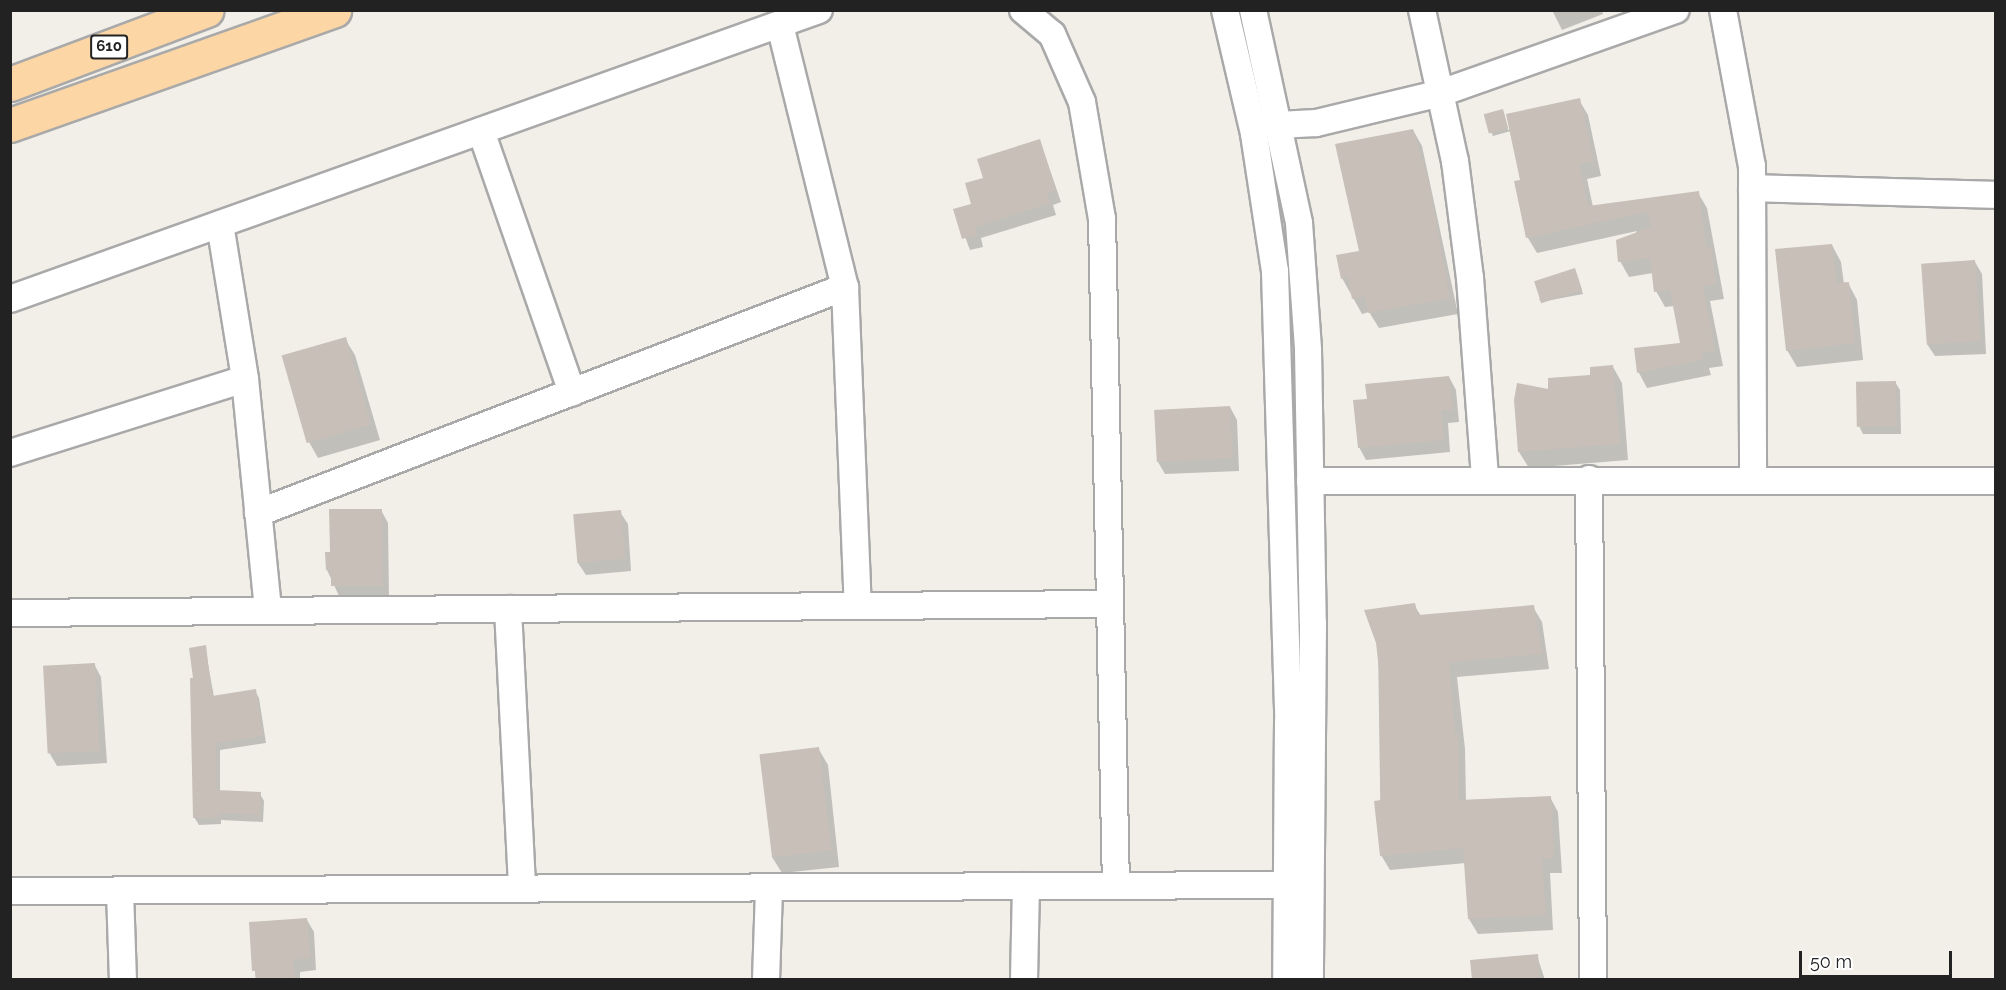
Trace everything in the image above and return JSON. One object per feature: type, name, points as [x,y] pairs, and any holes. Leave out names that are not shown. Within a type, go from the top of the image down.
[{"type":"main road","name":"610","points":[[10,84],[207,10]]},
{"type":"main road","points":[[10,125],[334,10]]},
{"type":"street","points":[[10,298],[819,10]]},
{"type":"street","points":[[1023,10],[1052,34],[1082,102],[1102,219],[1116,886]]},
{"type":"street","points":[[1225,10],[1254,134],[1275,271],[1288,722],[1286,980]]},
{"type":"street","points":[[1253,10],[1299,223],[1308,350],[1310,980]]},
{"type":"street","points":[[1422,10],[1455,161],[1470,278],[1485,479]]},
{"type":"street","points":[[1278,126],[1316,123],[1441,93],[1676,10]]},
{"type":"street","points":[[1723,10],[1752,166],[1753,480]]},
{"type":"street","points":[[780,25],[845,287],[858,606]]},
{"type":"street","points":[[482,131],[572,393]]},
{"type":"street","points":[[1752,188],[1995,195]]},
{"type":"street","points":[[220,224],[245,379],[268,611]]},
{"type":"street","points":[[258,513],[845,287]]},
{"type":"street","points":[[10,453],[245,379]]},
{"type":"street","points":[[1310,481],[1485,479],[1995,481]]},
{"type":"street","points":[[1589,479],[1593,980]]},
{"type":"street","points":[[10,613],[1110,604]]},
{"type":"street","points":[[508,609],[522,889]]},
{"type":"street","points":[[10,891],[1288,885]]},
{"type":"street","points":[[1024,980],[1026,886]]},
{"type":"street","points":[[766,980],[769,888]]},
{"type":"street","points":[[120,891],[123,980]]},
{"type":"building","points":[[1580,98],[1594,161],[1579,164],[1588,206],[1699,191],[1706,247],[1711,247],[1716,284],[1703,286],[1715,350],[1702,353],[1703,360],[1637,373],[1634,348],[1680,343],[1670,290],[1654,292],[1650,258],[1618,262],[1616,240],[1651,227],[1647,212],[1526,238],[1514,181],[1520,180],[1506,114]]},
{"type":"building","points":[[1503,109],[1508,128],[1489,133],[1484,114]]},
{"type":"building","points":[[1413,129],[1429,182],[1450,298],[1368,313],[1365,296],[1352,299],[1348,277],[1341,279],[1336,255],[1359,251],[1335,144]]},
{"type":"building","points":[[1040,139],[1056,190],[1047,193],[1051,203],[975,227],[977,235],[962,239],[953,209],[971,204],[965,183],[983,178],[977,159]]},
{"type":"building","points":[[1832,244],[1837,283],[1849,282],[1855,343],[1786,351],[1775,249]]},
{"type":"building","points":[[1975,260],[1981,341],[1927,345],[1921,264]]},
{"type":"building","points":[[1575,268],[1582,290],[1541,303],[1534,281]]},
{"type":"building","points":[[346,337],[371,424],[307,443],[282,355]]},
{"type":"building","points":[[1613,365],[1620,444],[1518,452],[1514,400],[1517,383],[1548,389],[1548,378],[1590,375],[1590,367]]},
{"type":"building","points":[[1449,376],[1453,410],[1441,410],[1444,440],[1358,448],[1353,400],[1367,399],[1365,384]]},
{"type":"building","points":[[1896,381],[1897,426],[1857,427],[1856,382]]},
{"type":"building","points":[[1230,406],[1233,458],[1157,462],[1154,410]]},
{"type":"building","points":[[329,509],[382,509],[383,586],[331,586],[331,570],[326,570],[325,552],[330,552]]},
{"type":"building","points":[[621,510],[625,559],[577,563],[573,514]]},
{"type":"building","points":[[1415,603],[1418,615],[1534,605],[1542,654],[1449,662],[1455,733],[1458,733],[1459,800],[1551,796],[1554,858],[1542,859],[1546,915],[1468,919],[1463,848],[1380,856],[1374,801],[1381,800],[1379,669],[1376,643],[1364,610]]},
{"type":"building","points":[[206,645],[212,696],[256,689],[263,736],[216,743],[217,790],[261,792],[260,815],[218,813],[218,817],[193,818],[190,678],[193,678],[189,648]]},
{"type":"building","points":[[95,663],[100,751],[48,754],[43,666]]},
{"type":"building","points":[[819,747],[832,850],[772,858],[759,754]]},
{"type":"building","points":[[307,918],[310,958],[293,960],[295,980],[256,980],[255,971],[252,971],[249,922]]},
{"type":"building","points":[[1538,954],[1540,980],[1472,980],[1470,960]]}]
